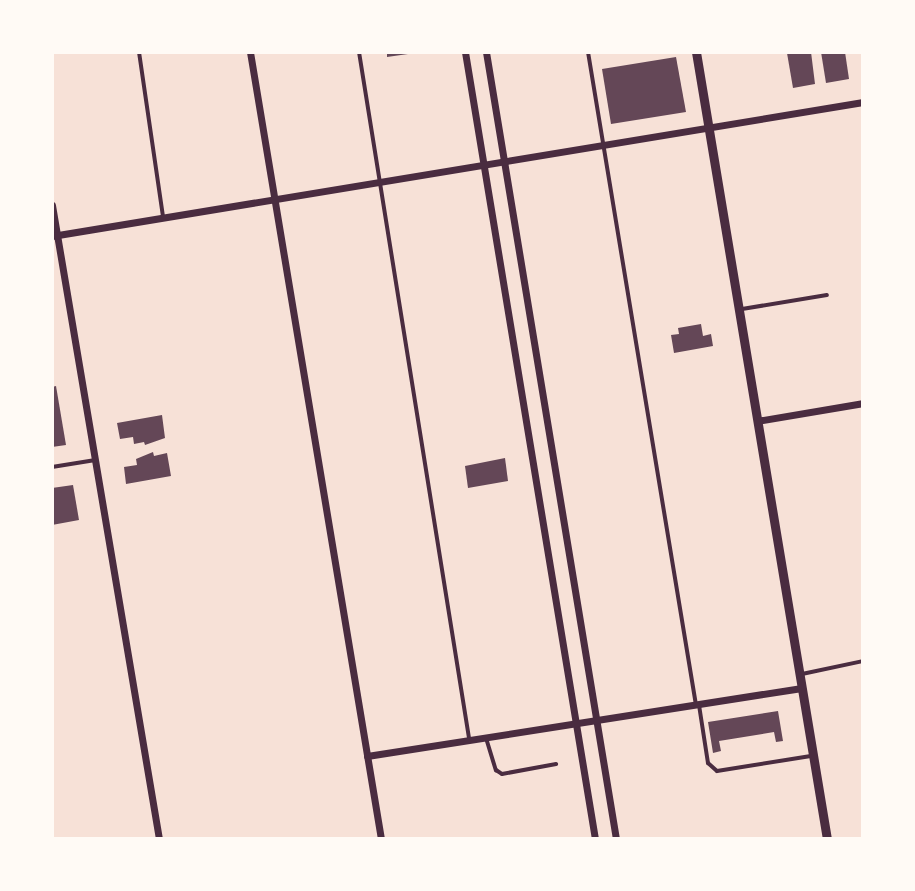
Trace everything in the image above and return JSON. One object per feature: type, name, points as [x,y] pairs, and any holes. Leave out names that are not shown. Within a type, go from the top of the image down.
[{"type":"street","points":[[250,52],[381,839]]},
{"type":"street","points":[[465,52],[595,839]]},
{"type":"street","points":[[486,52],[616,839]]},
{"type":"street","points":[[696,52],[827,839]]},
{"type":"street","points":[[54,235],[863,102]]},
{"type":"street","points":[[52,205],[54,235],[159,839]]},
{"type":"street","points":[[757,421],[863,403]]},
{"type":"street","points":[[367,756],[802,688]]},
{"type":"lane","points":[[139,52],[163,217]]},
{"type":"lane","points":[[359,52],[470,741]]},
{"type":"lane","points":[[588,52],[708,763],[717,771],[813,756]]},
{"type":"lane","points":[[739,310],[827,295]]},
{"type":"lane","points":[[52,467],[95,460]]},
{"type":"lane","points":[[800,674],[863,661]]},
{"type":"lane","points":[[486,738],[496,770],[502,774],[556,764]]},
{"type":"building","points":[[387,52],[407,52],[408,54],[387,57]]},
{"type":"building","points":[[811,52],[815,84],[793,88],[787,53]]},
{"type":"building","points":[[821,52],[845,52],[849,79],[826,83]]},
{"type":"building","points":[[676,57],[686,112],[611,124],[602,69]]},
{"type":"building","points":[[701,324],[703,336],[711,334],[713,346],[674,353],[671,335],[679,334],[678,328]]},
{"type":"building","points":[[56,386],[66,445],[52,447],[52,387]]},
{"type":"building","points":[[162,415],[165,438],[145,445],[144,442],[134,444],[133,437],[120,439],[117,423]]},
{"type":"building","points":[[153,452],[154,456],[167,453],[171,476],[126,484],[124,467],[137,465],[136,459]]},
{"type":"building","points":[[505,458],[508,481],[468,488],[465,466]]},
{"type":"building","points":[[73,485],[79,520],[52,525],[52,488]]},
{"type":"building","points":[[778,711],[783,741],[776,742],[774,732],[719,741],[721,751],[713,753],[708,722]]}]
